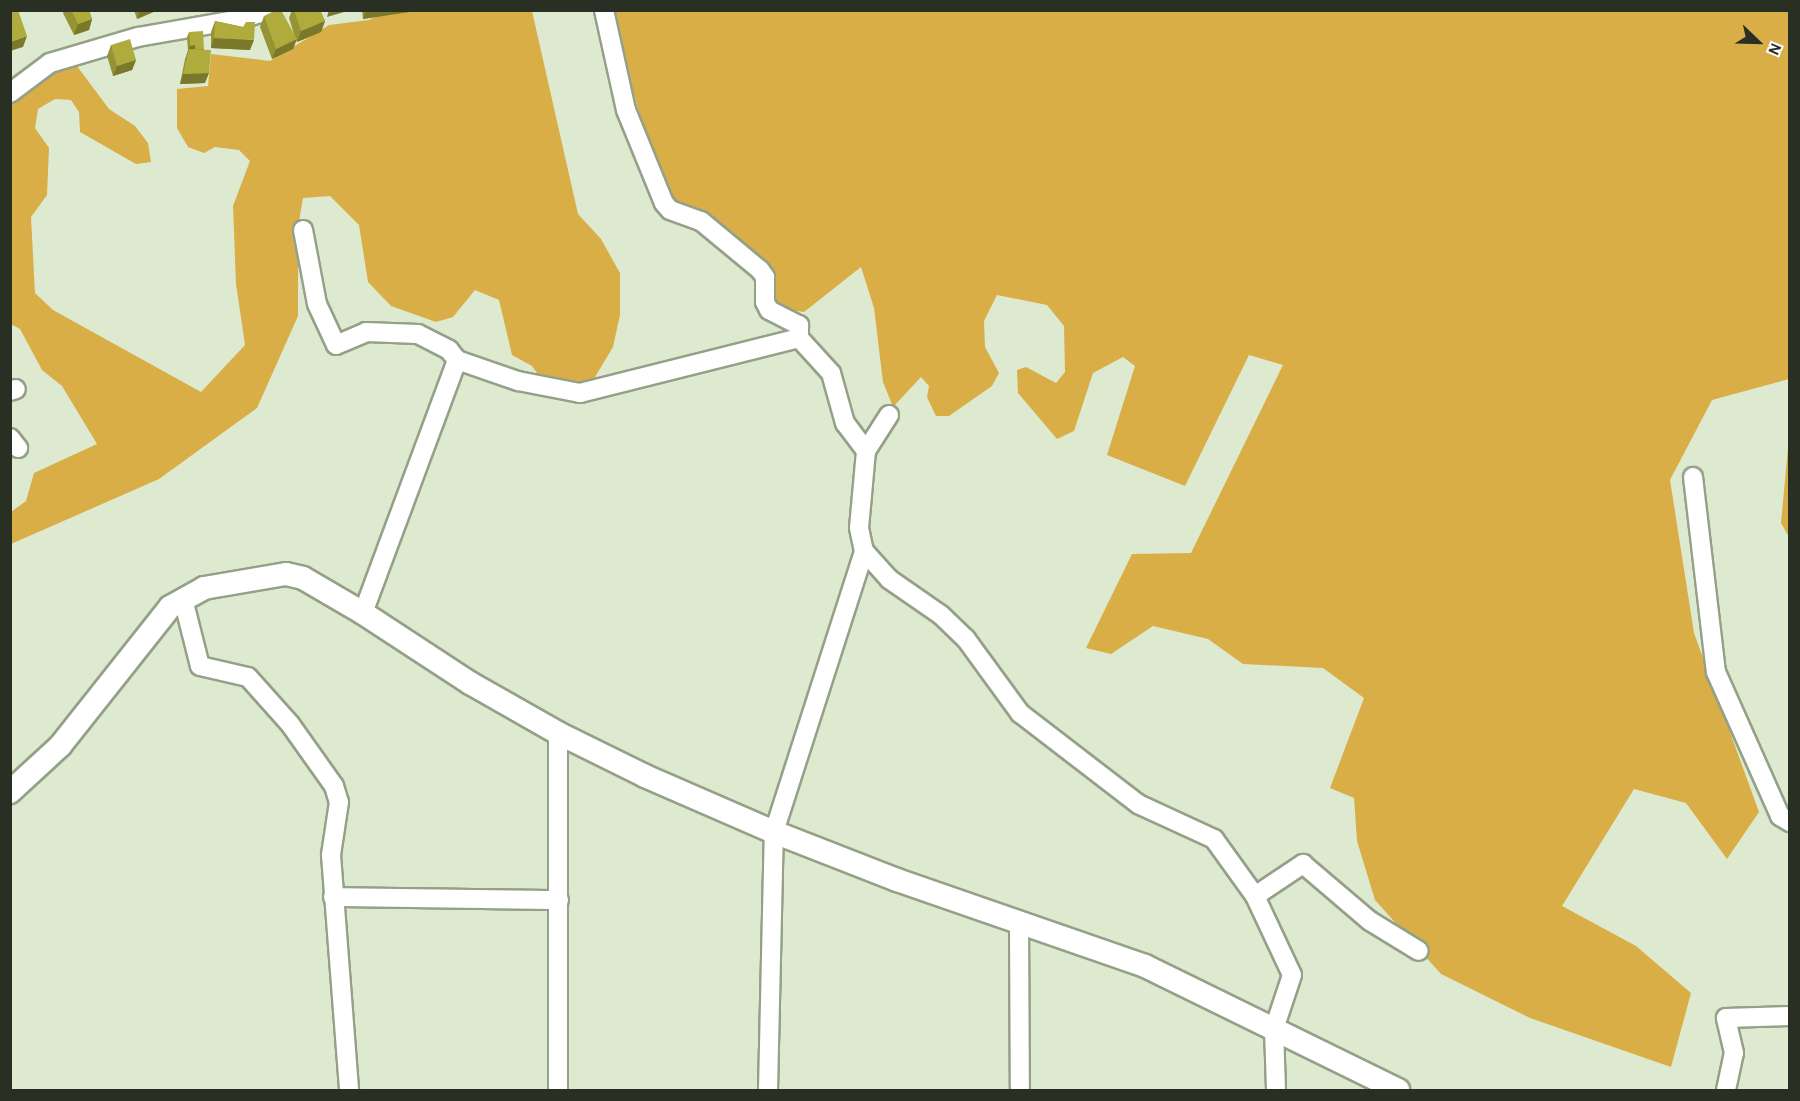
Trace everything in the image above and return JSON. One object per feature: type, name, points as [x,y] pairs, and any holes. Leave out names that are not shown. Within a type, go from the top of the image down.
[{"type":"street","points":[[10,93],[50,63],[138,38],[241,20],[270,10]]},
{"type":"street","points":[[604,10],[626,110],[664,203],[670,210],[701,221],[760,270],[765,277],[765,302],[769,310],[799,324],[799,338],[831,373],[845,423],[866,451]]},
{"type":"street","points":[[303,230],[317,304],[336,345],[366,332],[418,334],[449,350],[457,360],[518,381],[580,393],[799,338]]},
{"type":"street","points":[[363,613],[457,360]]},
{"type":"street","points":[[889,415],[866,451],[859,528],[864,551],[889,579],[941,615],[966,639],[1020,713],[1109,785],[1138,804],[1214,839],[1255,896],[1292,975],[1274,1029],[1276,1090]]},
{"type":"street","points":[[1693,477],[1716,672],[1780,816],[1790,822]]},
{"type":"street","points":[[768,1090],[774,832],[864,551]]},
{"type":"street","points":[[10,792],[60,746],[159,619],[183,599],[204,588],[286,574],[303,578],[363,613],[470,682],[558,733],[774,832],[1145,966],[1398,1090]]},
{"type":"street","points":[[183,599],[200,666],[249,677],[290,724],[334,786],[339,802],[331,855],[333,897],[349,1090]]},
{"type":"street","points":[[558,733],[560,900],[558,1090]]},
{"type":"street","points":[[1255,896],[1303,864],[1370,921],[1419,951]]},
{"type":"street","points":[[333,897],[560,900]]},
{"type":"street","points":[[1019,921],[1020,1090]]},
{"type":"street","points":[[1726,1090],[1734,1053],[1726,1018],[1790,1016]]},
{"type":"shaded area","points":[[387,11],[532,11],[578,214],[601,239],[620,273],[620,315],[613,347],[592,382],[580,391],[542,380],[532,366],[512,355],[499,300],[475,290],[453,317],[436,322],[391,306],[368,282],[359,225],[330,196],[303,198],[298,227],[298,316],[257,408],[159,479],[11,544],[11,512],[26,501],[34,473],[97,444],[62,386],[42,370],[20,329],[11,324],[11,100],[44,72],[74,62],[109,109],[135,126],[148,143],[151,162],[136,164],[80,132],[79,112],[71,100],[55,99],[38,109],[35,128],[49,148],[47,195],[31,217],[35,293],[53,310],[201,392],[245,345],[236,284],[233,206],[250,161],[239,150],[215,147],[204,153],[188,147],[177,128],[177,89],[208,86],[211,54],[270,61],[329,25],[369,20]]},
{"type":"shaded area","points":[[610,11],[1789,11],[1789,379],[1712,400],[1670,480],[1694,633],[1759,812],[1727,859],[1686,803],[1634,789],[1562,906],[1636,946],[1691,993],[1671,1067],[1530,1018],[1441,974],[1375,900],[1357,841],[1354,798],[1330,788],[1364,698],[1323,668],[1243,664],[1208,639],[1153,626],[1111,654],[1086,648],[1132,554],[1191,553],[1283,365],[1249,355],[1185,486],[1107,455],[1135,366],[1123,357],[1093,373],[1074,431],[1057,439],[1018,393],[1017,370],[1026,367],[1056,383],[1065,372],[1064,326],[1047,305],[997,295],[984,321],[985,347],[999,373],[992,386],[949,416],[936,416],[927,397],[929,386],[921,377],[893,407],[883,382],[874,308],[861,267],[804,312],[782,309],[772,302],[773,283],[677,207],[655,168]]},
{"type":"shaded area","points":[[1789,438],[1789,537],[1781,523]]},
{"type":"building","points":[[18,10],[27,36],[10,42],[10,13]]},
{"type":"building","points":[[71,10],[89,10],[92,19],[78,24]]},
{"type":"building","points":[[281,10],[297,39],[276,49],[264,16]]},
{"type":"building","points":[[294,10],[320,10],[325,21],[301,31]]},
{"type":"building","points":[[215,21],[243,27],[246,22],[255,22],[254,40],[214,38]]},
{"type":"building","points":[[203,31],[204,49],[196,49],[195,45],[190,46],[189,32]]},
{"type":"building","points":[[130,39],[136,60],[117,66],[111,45]]},
{"type":"building","points":[[189,49],[211,50],[209,73],[183,74]]}]
